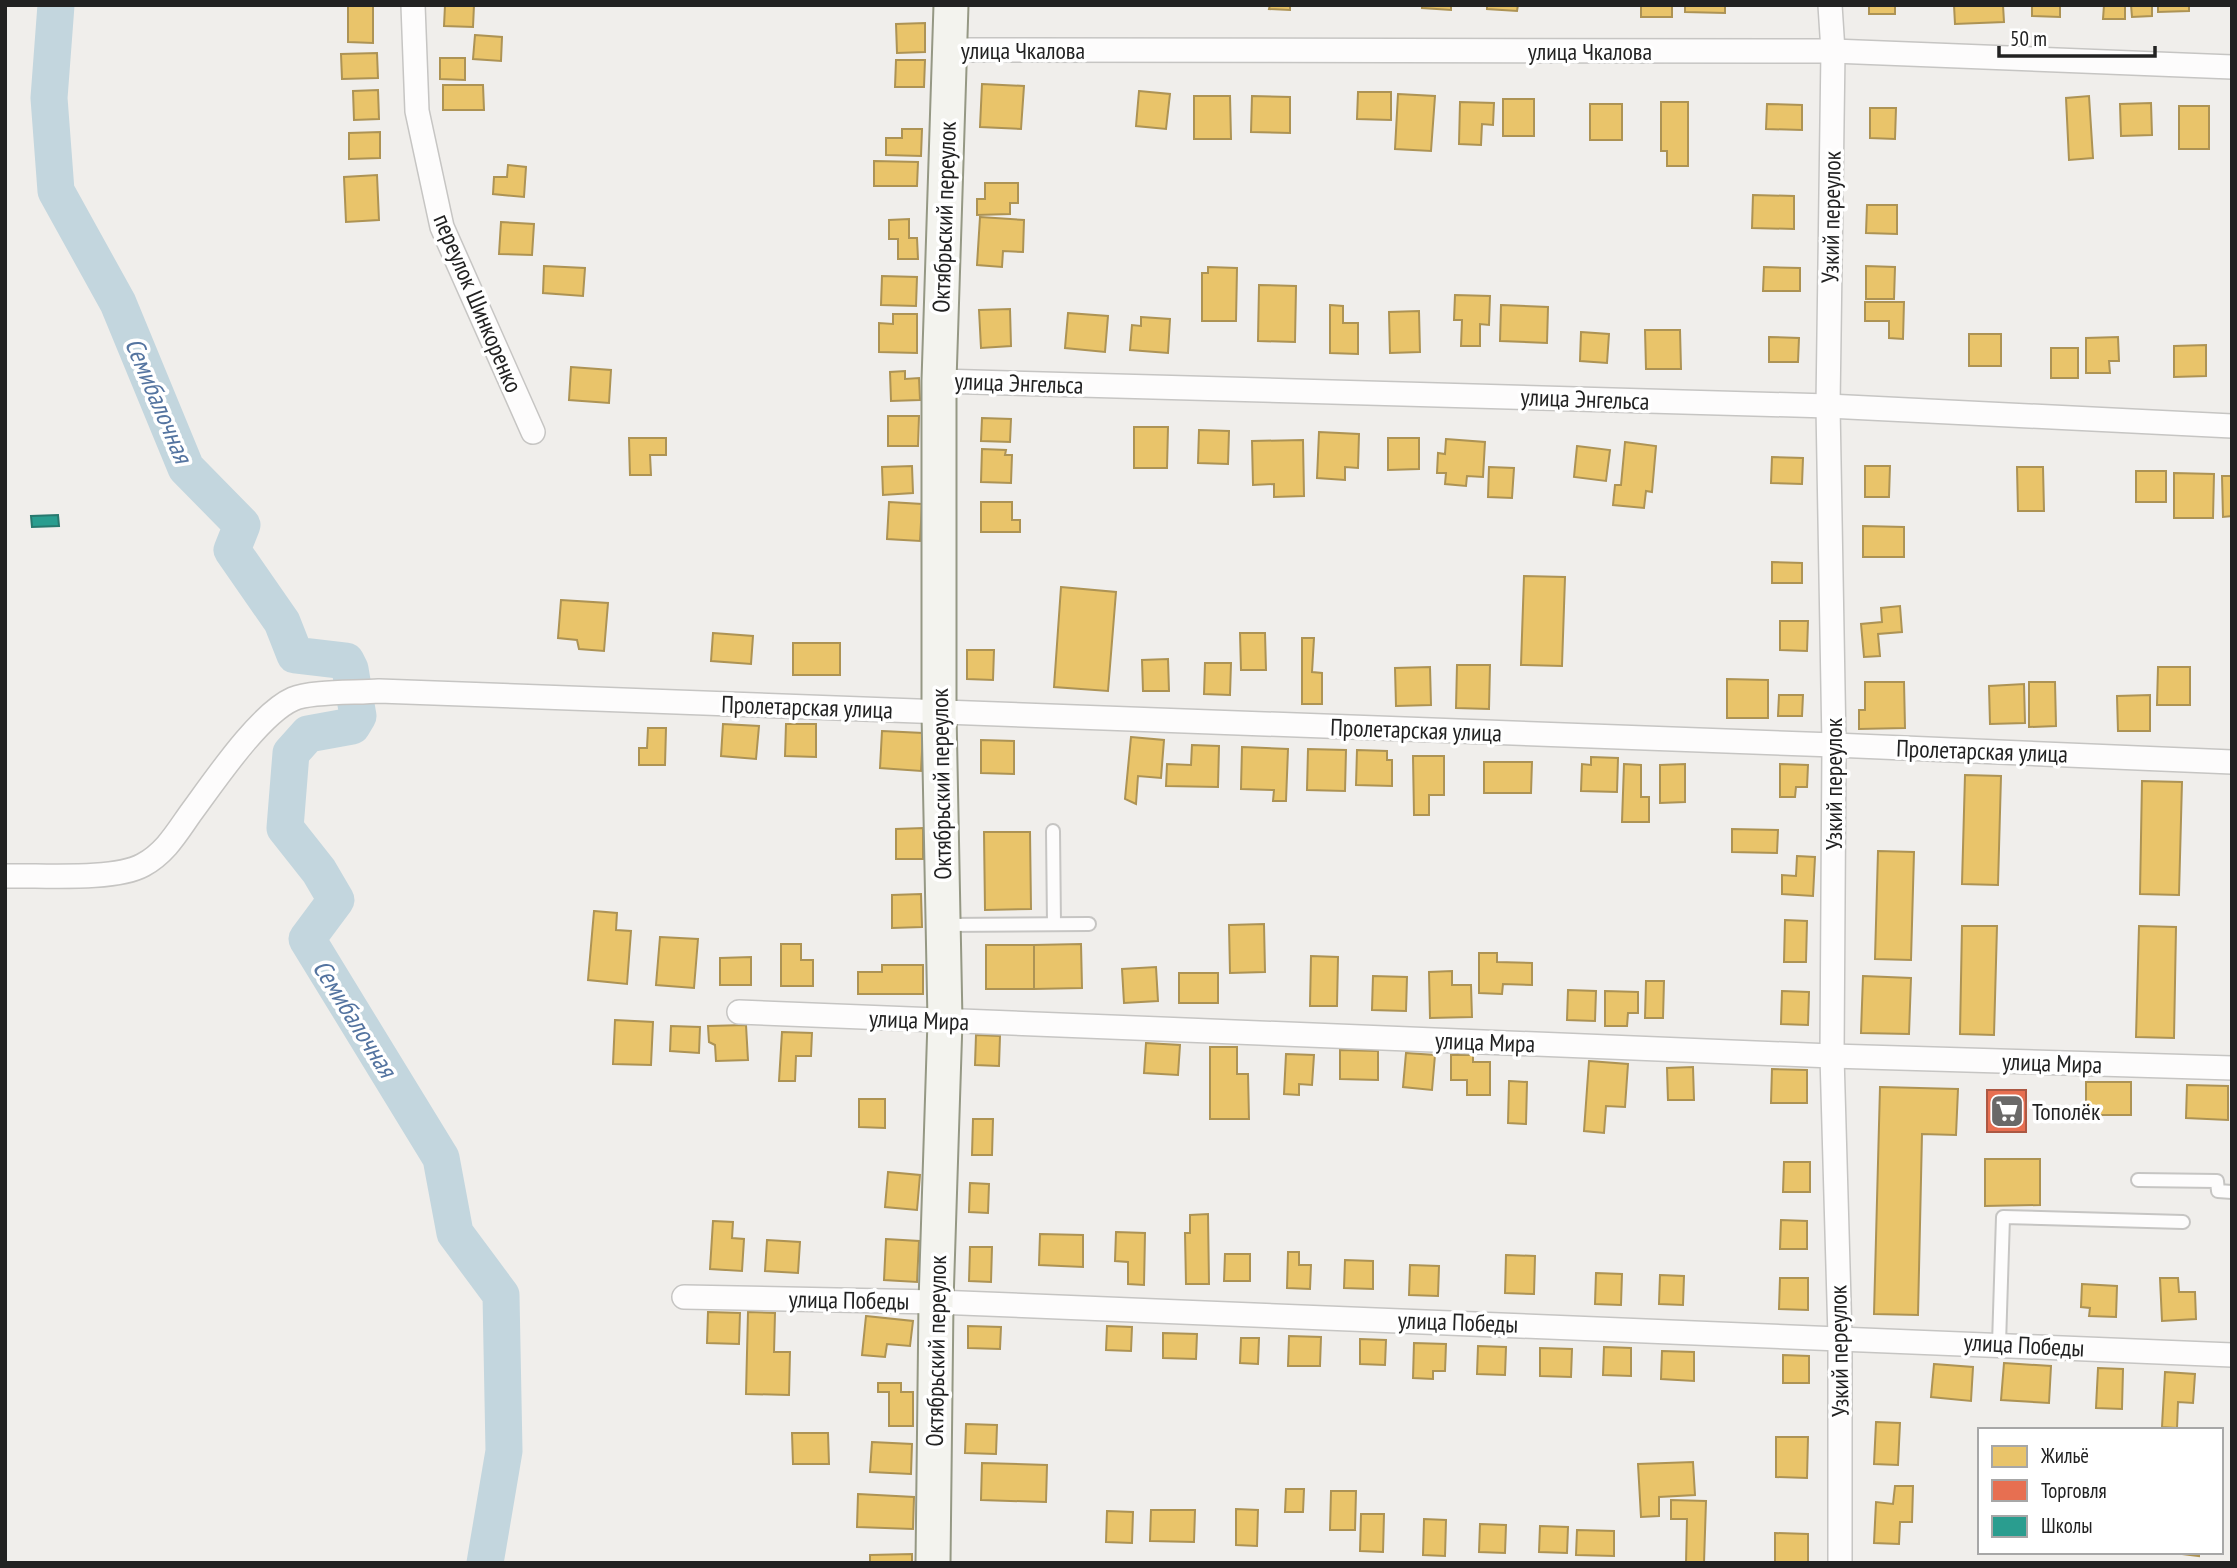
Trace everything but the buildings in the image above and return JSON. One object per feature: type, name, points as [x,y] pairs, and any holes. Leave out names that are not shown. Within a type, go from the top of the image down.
[{"type":"street","name":"переулок Шинкоренко","points":[[413,5],[417,111],[442,227],[533,432]]},
{"type":"street","name":"Октябрьский переулок","points":[[933,1563],[936,1302],[945,1021],[939,713],[939,381],[951,5]]},
{"type":"street","name":"Узкий переулок","points":[[1830,5],[1833,51],[1828,405],[1834,745],[1832,1056],[1840,1337],[1840,1563]]},
{"type":"street","name":"улица Чкалова","points":[[949,50],[1833,51],[2232,67]]},
{"type":"street","name":"улица Энгельса","points":[[939,381],[1828,405],[2232,426]]},
{"type":"street","name":"Пролетарская улица","points":[[5,876],[115,873],[141,866],[163,851],[210,787],[257,729],[278,709],[306,695],[379,691],[2232,762]]},
{"type":"street","name":"улица Мира","points":[[739,1013],[1832,1056],[2232,1068]]},
{"type":"street","name":"улица Победы","points":[[684,1297],[936,1302],[2232,1355]]},
{"type":"lane","points":[[1054,831],[1054,924]]},
{"type":"lane","points":[[943,925],[1089,924]]},
{"type":"lane","points":[[2137,1180],[2217,1181],[2218,1191],[2232,1192]]},
{"type":"lane","points":[[1999,1344],[2003,1217],[2183,1222]]},
{"type":"waterway","name":"Семибалочная","points":[[56,5],[49,98],[56,191],[118,303],[186,468],[242,525],[232,550],[282,622],[295,655],[346,661],[350,669],[358,716],[352,726],[308,734],[291,753],[285,828],[319,871],[336,900],[307,939],[441,1158],[455,1233],[501,1295],[504,1451],[485,1563]]},
{"type":"place","name":"Тополёк","points":[[2007,1111]]}]
